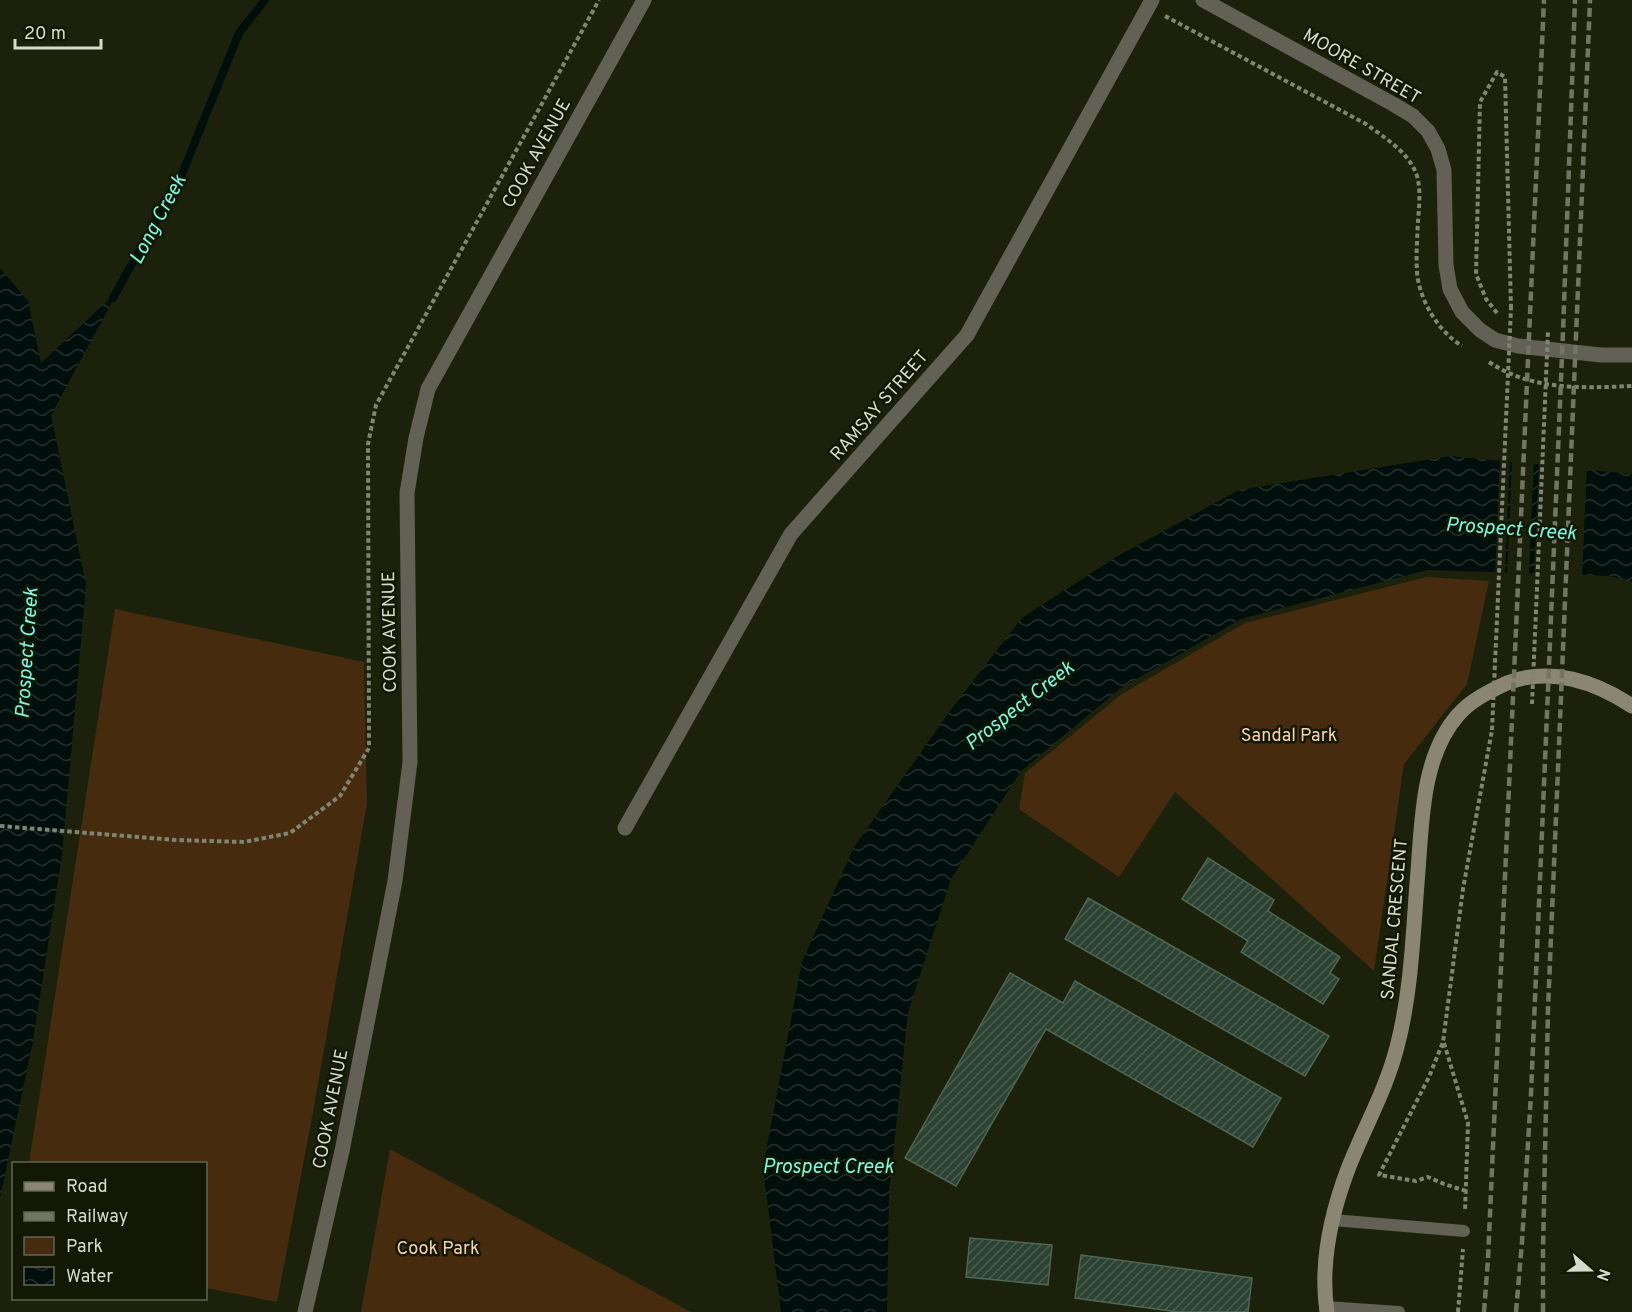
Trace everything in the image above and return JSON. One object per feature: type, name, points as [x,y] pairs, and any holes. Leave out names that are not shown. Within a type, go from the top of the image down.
[{"type":"street","name":"COOK AVENUE","points":[[305,1312],[342,1151],[395,880],[410,762],[407,493],[416,438],[428,388],[644,0]]},
{"type":"street","name":"MOORE STREET","points":[[1212,2],[1393,104],[1413,116],[1428,131],[1438,149],[1444,170],[1446,265],[1450,289],[1462,312],[1480,330],[1495,340],[1518,346],[1601,355],[1632,355]]},
{"type":"street","name":"RAMSAY STREET","points":[[625,828],[791,534],[967,335],[1150,4]]},
{"type":"street","name":"SANDAL CRESCENT","points":[[1327,1309],[1326,1260],[1333,1220],[1348,1169],[1387,1080],[1405,1013],[1424,805],[1433,762],[1444,736],[1458,715],[1476,700],[1497,688],[1517,680],[1533,677],[1556,677],[1587,683],[1616,695],[1632,706]]},
{"type":"lane","points":[[1333,1220],[1464,1231]]},
{"type":"lane","points":[[1327,1309],[1399,1312]]},
{"type":"path","points":[[1150,4],[1366,124],[1393,144],[1408,159],[1417,176],[1419,195],[1417,275],[1426,304],[1439,325],[1456,342],[1466,348]]},
{"type":"path","points":[[1466,1191],[1428,1177],[1416,1180],[1379,1175],[1429,1077],[1443,1042],[1463,889],[1492,730],[1511,308],[1504,77],[1497,72],[1479,102],[1476,274],[1486,299],[1499,316],[1495,340]]},
{"type":"path","points":[[1532,704],[1548,331]]},
{"type":"path","points":[[1484,360],[1502,371],[1537,383],[1569,388],[1632,387]]},
{"type":"path","points":[[0,826],[130,837]]},
{"type":"path","points":[[1443,1042],[1468,1123],[1458,1312]]},
{"type":"green space","name":"Sandal Park","points":[[1426,577],[1489,581],[1467,684],[1404,764],[1374,971],[1175,792],[1119,877],[1019,809],[1025,773],[1122,694],[1245,623]]},
{"type":"green space","points":[[115,609],[364,662],[367,803],[314,1107],[277,1302],[207,1288],[207,1162],[29,1162]]},
{"type":"green space","name":"Cook Park","points":[[390,1149],[691,1312],[361,1312]]},
{"type":"water","name":"Prospect Creek","points":[[0,268],[28,301],[41,363],[118,291],[51,415],[86,585],[62,855],[33,1041],[0,1198]]},
{"type":"water","name":"Prospect Creek","points":[[1451,456],[1632,474],[1632,582],[1610,576],[1427,570],[1241,619],[1121,688],[1021,771],[951,879],[908,1012],[889,1193],[887,1312],[781,1312],[763,1167],[802,962],[854,847],[952,708],[1022,618],[1116,557],[1239,490]]},
{"type":"pier","points":[[1500,458],[1510,459],[1505,576],[1495,575]]},
{"type":"pier","points":[[1512,459],[1534,461],[1529,576],[1507,576]]},
{"type":"pier","points":[[1539,462],[1587,466],[1582,578],[1534,577]]},
{"type":"building","points":[[1208,858],[1274,900],[1268,911],[1340,957],[1330,973],[1339,979],[1323,1004],[1241,952],[1248,941],[1182,899]]},
{"type":"building","points":[[1088,898],[1329,1036],[1305,1076],[1065,939]]},
{"type":"building","points":[[1010,973],[1063,1003],[1075,981],[1281,1098],[1253,1147],[1046,1029],[956,1186],[905,1158]]},
{"type":"building","points":[[970,1238],[1052,1245],[1048,1285],[966,1277]]},
{"type":"building","points":[[1081,1255],[1252,1278],[1248,1312],[1178,1312],[1075,1298]]},
{"type":"waterway","name":"Long Creek","points":[[113,298],[182,174],[239,33],[265,0]]},
{"type":"railway","points":[[1484,1312],[1544,0]]},
{"type":"railway","points":[[1516,1312],[1531,1094],[1575,0]]},
{"type":"railway","points":[[1543,1312],[1548,1009],[1590,0]]}]
